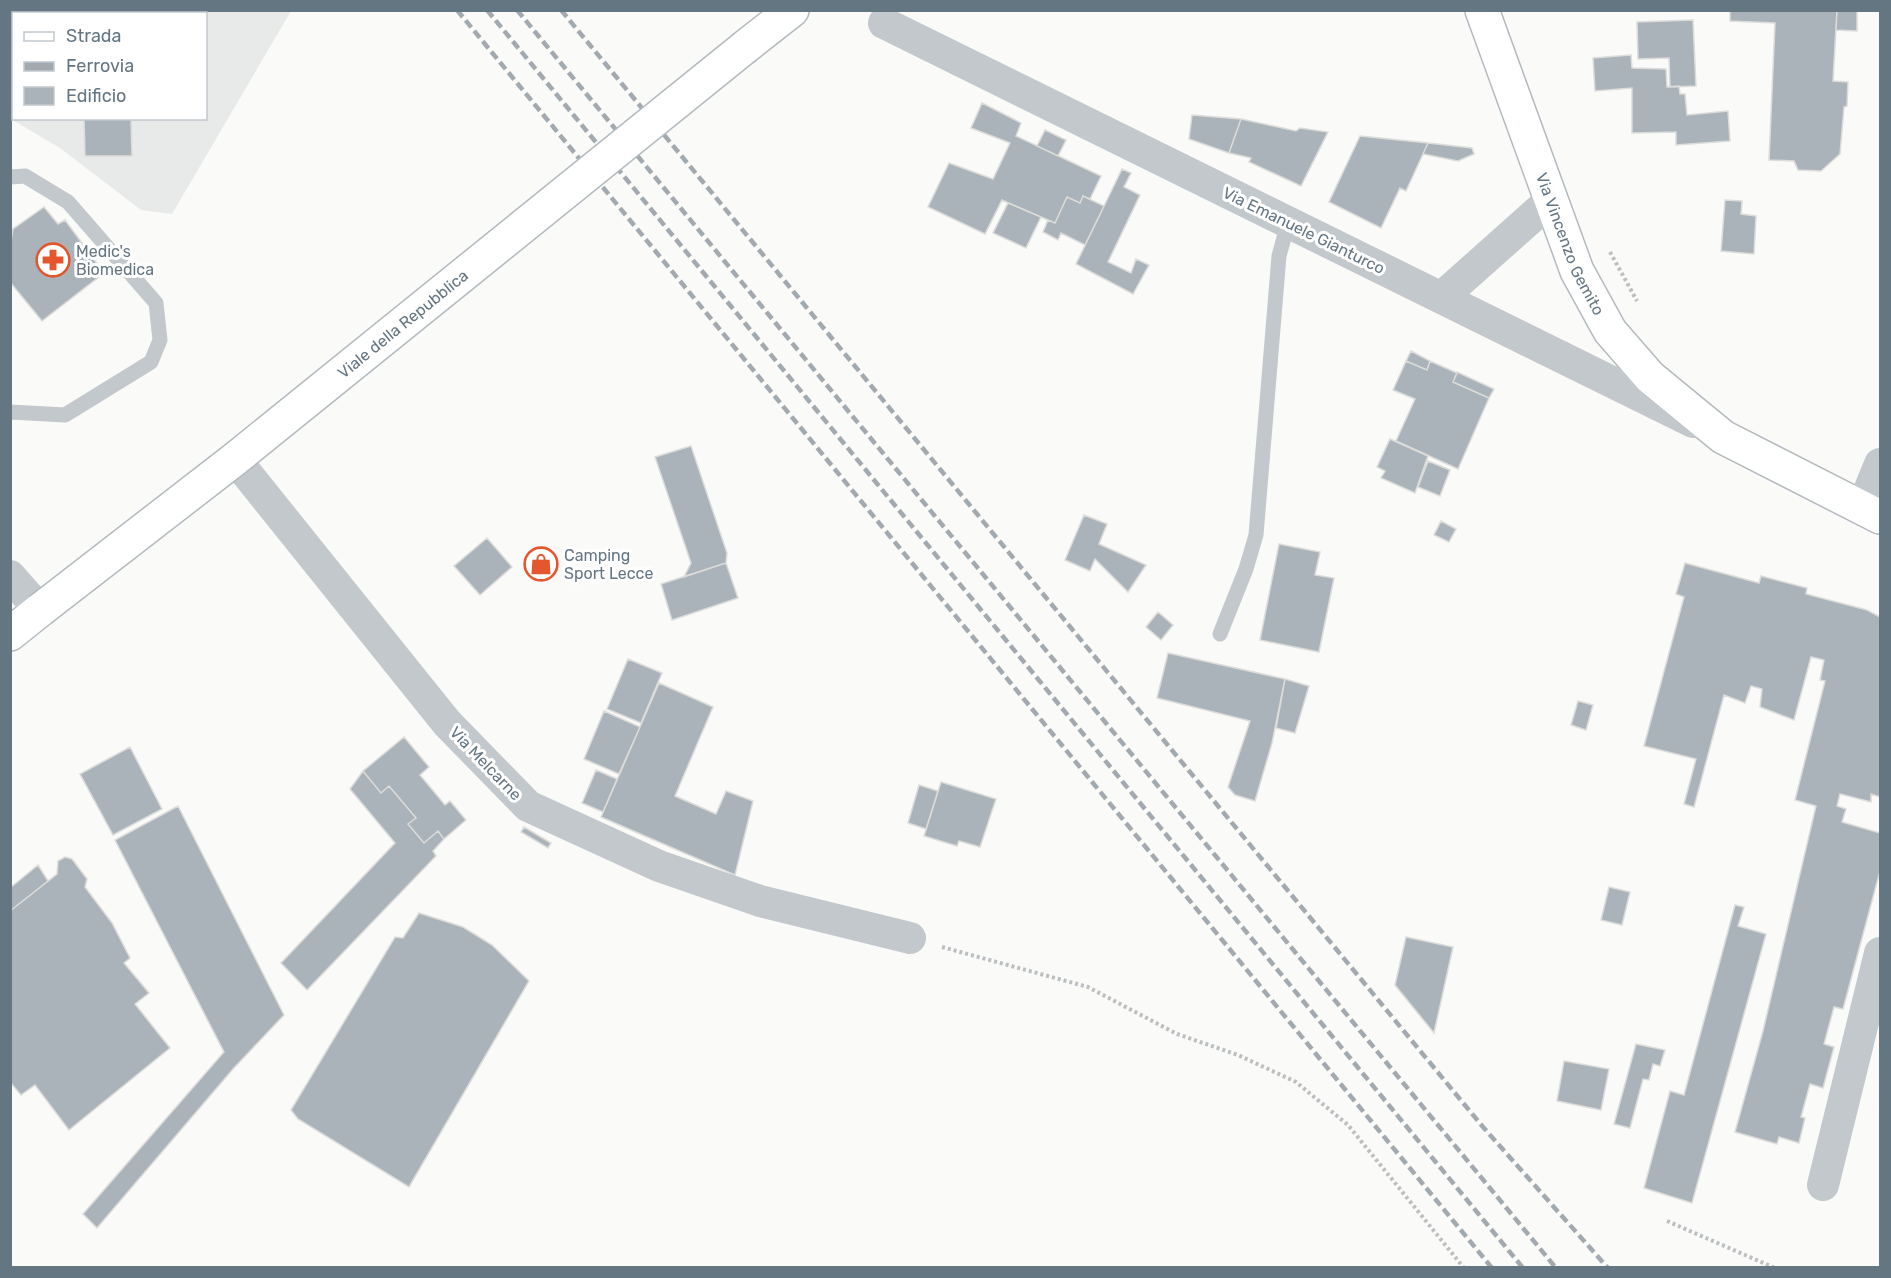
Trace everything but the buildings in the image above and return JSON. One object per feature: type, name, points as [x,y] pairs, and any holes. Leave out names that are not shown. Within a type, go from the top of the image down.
[{"type":"main road","name":"Viale della Repubblica","points":[[10,633],[235,459],[792,10]]},
{"type":"main road","name":"Via Vincenzo Gemito","points":[[1482,10],[1576,271],[1611,331],[1650,377],[1723,437],[1871,513]]},
{"type":"street","name":"Via Emanuele Gianturco","points":[[884,23],[1723,437]]},
{"type":"street","points":[[1443,297],[1551,200]]},
{"type":"street","name":"Via Melcarne","points":[[235,459],[447,723],[528,806],[659,866],[760,902],[910,938]]},
{"type":"street","points":[[1871,513],[1881,464]]},
{"type":"street","points":[[10,576],[40,610]]},
{"type":"street","points":[[1822,1185],[1881,953]]},
{"type":"lane","points":[[10,177],[25,176],[68,202],[156,303],[160,340],[151,362],[65,415],[10,412]]},
{"type":"lane","points":[[1220,634],[1246,569],[1256,535],[1279,256],[1288,223]]},
{"type":"path","points":[[910,938],[1088,987],[1178,1034],[1238,1055],[1296,1082],[1348,1125],[1464,1268]]},
{"type":"path","points":[[1667,1221],[1774,1268]]},
{"type":"shaded area","points":[[10,11],[291,11],[172,214],[141,210],[60,148],[13,120],[207,120],[207,12],[12,12],[12,120]]},
{"type":"railway","points":[[457,10],[1492,1268]]},
{"type":"railway","points":[[487,10],[1523,1268]]},
{"type":"railway","points":[[517,10],[1556,1268]]},
{"type":"railway","points":[[561,10],[1483,1127],[1608,1268]]},
{"type":"place","name":"Medic's Biomedica","points":[[53,260]]},
{"type":"place","name":"Camping Sport Lecce","points":[[541,564]]}]
